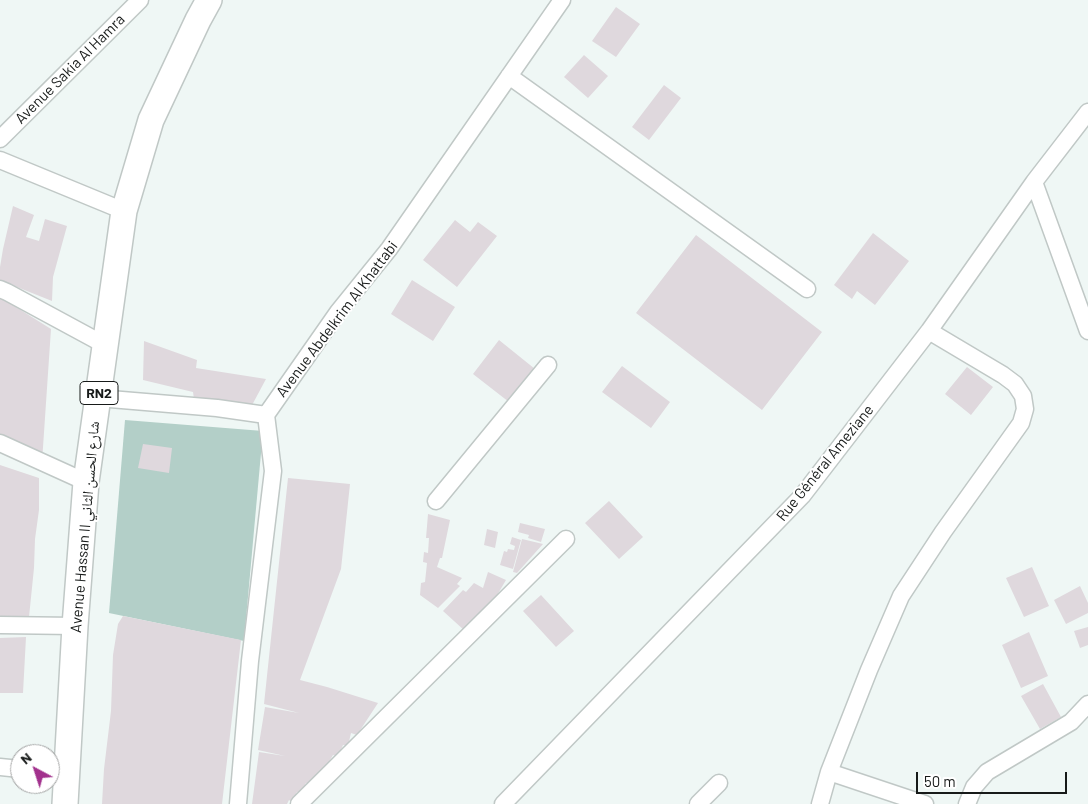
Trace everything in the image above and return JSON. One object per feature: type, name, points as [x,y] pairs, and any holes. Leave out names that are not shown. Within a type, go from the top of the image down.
[{"type":"main road","name":"Avenue Hassan II شارع الحسن الثاني","points":[[60,755],[75,626],[86,482],[124,211],[151,120],[209,0]]},
{"type":"main road","name":"Avenue Hassan II شارع الحسن الثاني","points":[[60,781],[65,804]]},
{"type":"street","name":"Avenue Sakia Al Hamra","points":[[0,139],[140,0]]},
{"type":"street","name":"Avenue Abdelkrim Al Khattabi","points":[[266,415],[338,312],[389,249],[562,0]]},
{"type":"street","points":[[510,76],[807,289]]},
{"type":"street","name":"Rue Général Ameziane","points":[[503,804],[802,496],[929,331],[1034,182],[1088,112]]},
{"type":"street","points":[[0,160],[124,211]]},
{"type":"street","points":[[1034,182],[1088,331]]},
{"type":"street","points":[[0,289],[105,345]]},
{"type":"street","points":[[820,804],[829,772],[869,670],[901,596],[943,532],[1021,423],[1025,409],[1023,396],[1009,380],[929,331]]},
{"type":"street","points":[[436,500],[548,365]]},
{"type":"street","points":[[98,398],[218,408],[266,415],[273,471],[250,661],[238,804]]},
{"type":"street","points":[[0,443],[86,482]]},
{"type":"street","points":[[299,804],[566,539]]},
{"type":"street","points":[[0,625],[75,626]]},
{"type":"street","points":[[967,804],[974,787],[987,772],[1070,722],[1088,704]]},
{"type":"street","points":[[829,772],[925,804]]},
{"type":"street","points":[[698,804],[719,783]]},
{"type":"green space","points":[[125,420],[263,431],[244,641],[109,613]]},
{"type":"building","points":[[616,7],[640,24],[616,57],[592,41]]},
{"type":"building","points":[[584,55],[608,76],[588,98],[564,77]]},
{"type":"building","points":[[664,85],[681,98],[649,140],[632,127]]},
{"type":"building","points":[[13,206],[34,215],[26,237],[39,241],[45,219],[67,226],[53,277],[52,301],[12,285],[7,292],[0,289],[0,267]]},
{"type":"building","points":[[455,220],[470,232],[478,222],[497,236],[457,287],[423,260]]},
{"type":"building","points":[[873,233],[909,261],[875,305],[857,291],[852,299],[834,285]]},
{"type":"building","points":[[696,235],[822,332],[762,410],[636,313]]},
{"type":"building","points":[[412,280],[455,307],[433,341],[391,314]]},
{"type":"building","points":[[0,297],[51,329],[42,462],[0,438]]},
{"type":"building","points":[[499,340],[535,369],[509,402],[473,374]]},
{"type":"building","points":[[144,341],[197,360],[196,368],[266,379],[251,407],[194,399],[193,392],[143,380]]},
{"type":"building","points":[[622,366],[670,402],[651,428],[602,392]]},
{"type":"building","points":[[967,367],[993,387],[971,415],[945,394]]},
{"type":"building","points":[[143,444],[172,448],[169,473],[138,468]]},
{"type":"building","points":[[0,465],[39,478],[39,510],[29,617],[0,616]]},
{"type":"building","points":[[288,478],[350,484],[341,569],[300,680],[378,703],[357,735],[351,733],[348,746],[343,745],[338,757],[333,755],[323,772],[320,771],[311,785],[306,783],[302,792],[297,792],[293,803],[289,800],[287,804],[252,804],[259,752],[285,756],[258,750],[265,707],[299,713],[264,704]]},
{"type":"building","points":[[609,501],[643,537],[619,559],[585,523]]},
{"type":"building","points":[[428,514],[450,520],[442,558],[440,558],[437,567],[462,578],[457,584],[460,586],[438,608],[420,595],[421,583],[425,582],[427,563],[423,562],[424,552],[428,553],[429,538],[426,538]]},
{"type":"building","points":[[520,523],[545,529],[541,542],[528,538],[529,535],[518,532]]},
{"type":"building","points":[[487,529],[498,532],[495,548],[484,545]]},
{"type":"building","points":[[512,537],[521,540],[513,569],[500,565],[504,551],[507,552],[508,549],[514,550],[515,546],[510,544]]},
{"type":"building","points":[[522,539],[543,544],[517,573],[513,572]]},
{"type":"building","points":[[1032,567],[1049,606],[1024,617],[1006,578]]},
{"type":"building","points":[[488,572],[506,580],[496,597],[465,631],[443,611],[463,590],[466,592],[474,583],[483,588]]},
{"type":"building","points":[[1080,586],[1088,603],[1088,613],[1066,624],[1054,600]]},
{"type":"building","points":[[541,595],[574,631],[556,647],[523,611]]},
{"type":"building","points":[[123,616],[241,640],[222,804],[102,804],[111,711],[113,655],[118,624]]},
{"type":"building","points":[[1088,627],[1088,645],[1080,648],[1074,631]]},
{"type":"building","points":[[1029,632],[1048,676],[1021,688],[1002,645]]},
{"type":"building","points":[[26,637],[23,693],[0,693],[0,638]]},
{"type":"building","points":[[1043,684],[1061,717],[1040,729],[1021,696]]}]
